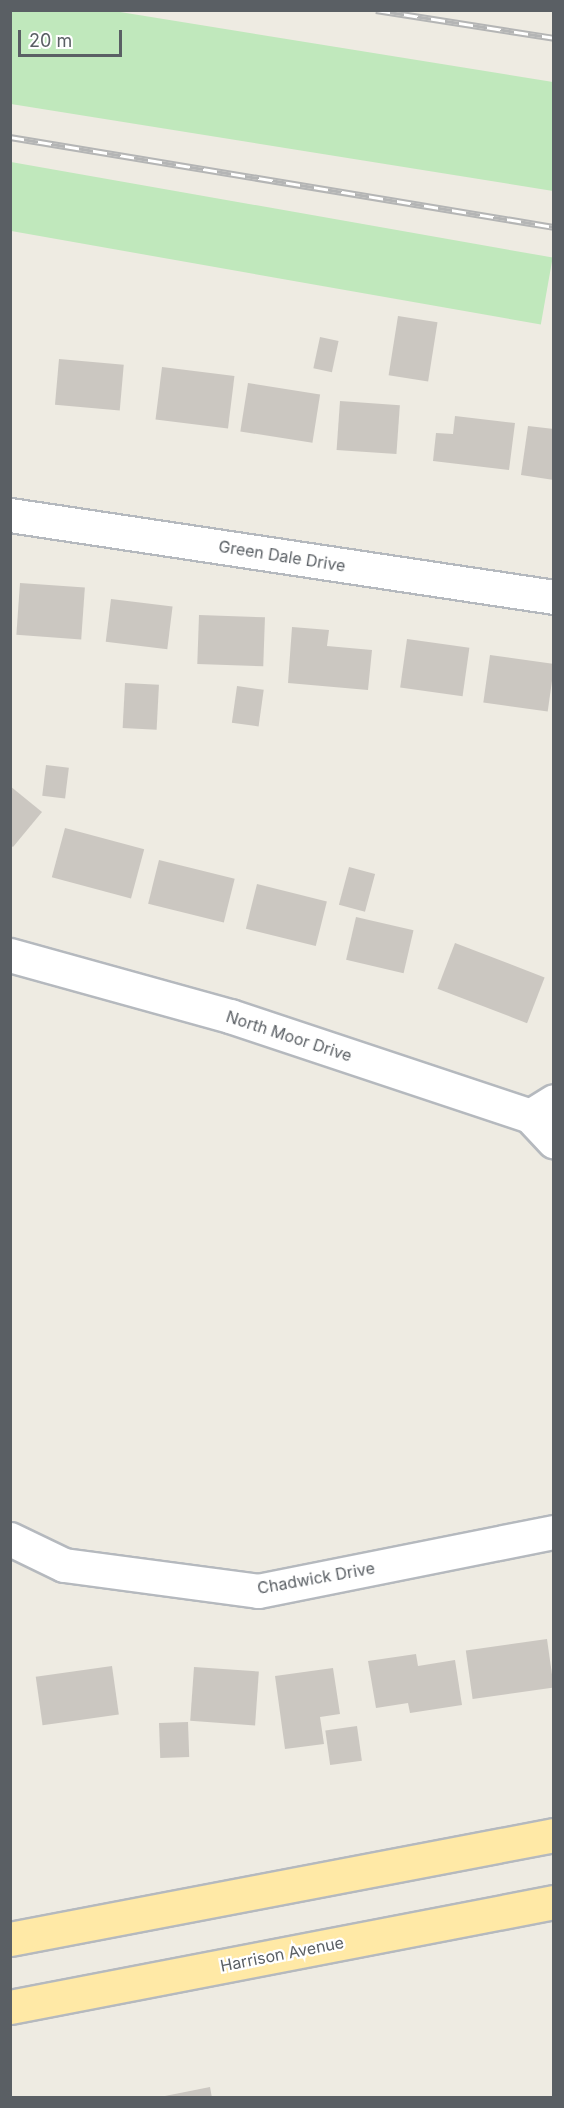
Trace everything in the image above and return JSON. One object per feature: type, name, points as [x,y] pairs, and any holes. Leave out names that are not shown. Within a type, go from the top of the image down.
[{"type":"main road","points":[[10,1939],[554,1835]]},
{"type":"main road","name":"Harrison Avenue","points":[[10,2007],[554,1902]]},
{"type":"street","name":"Green Dale Drive","points":[[10,515],[554,597]]},
{"type":"street","name":"North Moor Drive","points":[[10,955],[230,1016],[542,1109],[554,1142]]},
{"type":"street","name":"Chadwick Drive","points":[[10,1539],[64,1565],[258,1591],[554,1532]]},
{"type":"green space","points":[[10,11],[114,11],[553,82],[553,191],[11,104]]},
{"type":"green space","points":[[11,162],[553,258],[541,324],[10,231]]},
{"type":"building","points":[[398,316],[438,322],[428,382],[389,375]]},
{"type":"building","points":[[320,337],[339,341],[332,372],[313,368]]},
{"type":"building","points":[[59,359],[124,365],[120,410],[55,405]]},
{"type":"building","points":[[162,367],[234,376],[228,429],[156,420]]},
{"type":"building","points":[[248,383],[320,394],[312,443],[240,431]]},
{"type":"building","points":[[340,401],[400,405],[396,454],[337,450]]},
{"type":"building","points":[[455,416],[515,423],[509,470],[433,461],[436,433],[453,434]]},
{"type":"building","points":[[528,426],[554,429],[554,480],[521,475]]},
{"type":"building","points":[[20,583],[85,588],[81,639],[16,635]]},
{"type":"building","points":[[111,599],[173,607],[167,649],[106,642]]},
{"type":"building","points":[[199,615],[265,617],[263,666],[197,664]]},
{"type":"building","points":[[292,627],[329,630],[327,646],[372,650],[368,690],[288,683]]},
{"type":"building","points":[[407,639],[469,648],[463,696],[400,688]]},
{"type":"building","points":[[490,655],[554,664],[548,712],[483,703]]},
{"type":"building","points":[[125,683],[159,685],[157,730],[123,728]]},
{"type":"building","points":[[237,686],[264,690],[259,726],[232,723]]},
{"type":"building","points":[[46,765],[69,768],[65,799],[42,796]]},
{"type":"building","points":[[10,786],[42,812],[13,847],[10,845]]},
{"type":"building","points":[[65,828],[144,849],[131,898],[52,877]]},
{"type":"building","points":[[159,860],[235,879],[224,923],[148,904]]},
{"type":"building","points":[[349,867],[375,874],[365,912],[339,905]]},
{"type":"building","points":[[257,884],[327,901],[316,946],[246,929]]},
{"type":"building","points":[[356,917],[413,930],[404,973],[346,960]]},
{"type":"building","points":[[455,943],[545,977],[527,1023],[437,989]]},
{"type":"building","points":[[547,1639],[554,1688],[473,1699],[466,1650]]},
{"type":"building","points":[[416,1654],[418,1666],[455,1660],[462,1705],[410,1713],[408,1703],[376,1708],[368,1661]]},
{"type":"building","points":[[112,1666],[119,1715],[43,1725],[36,1677]]},
{"type":"building","points":[[194,1667],[259,1672],[255,1725],[190,1721]]},
{"type":"building","points":[[333,1668],[340,1714],[320,1717],[324,1744],[285,1749],[275,1676]]},
{"type":"building","points":[[188,1722],[189,1757],[160,1758],[159,1723]]},
{"type":"building","points":[[357,1726],[362,1761],[330,1765],[325,1730]]},
{"type":"building","points":[[210,2087],[212,2098],[166,2098],[165,2096]]},
{"type":"railway","points":[[376,10],[554,38]]},
{"type":"railway","points":[[10,137],[554,227]]}]
